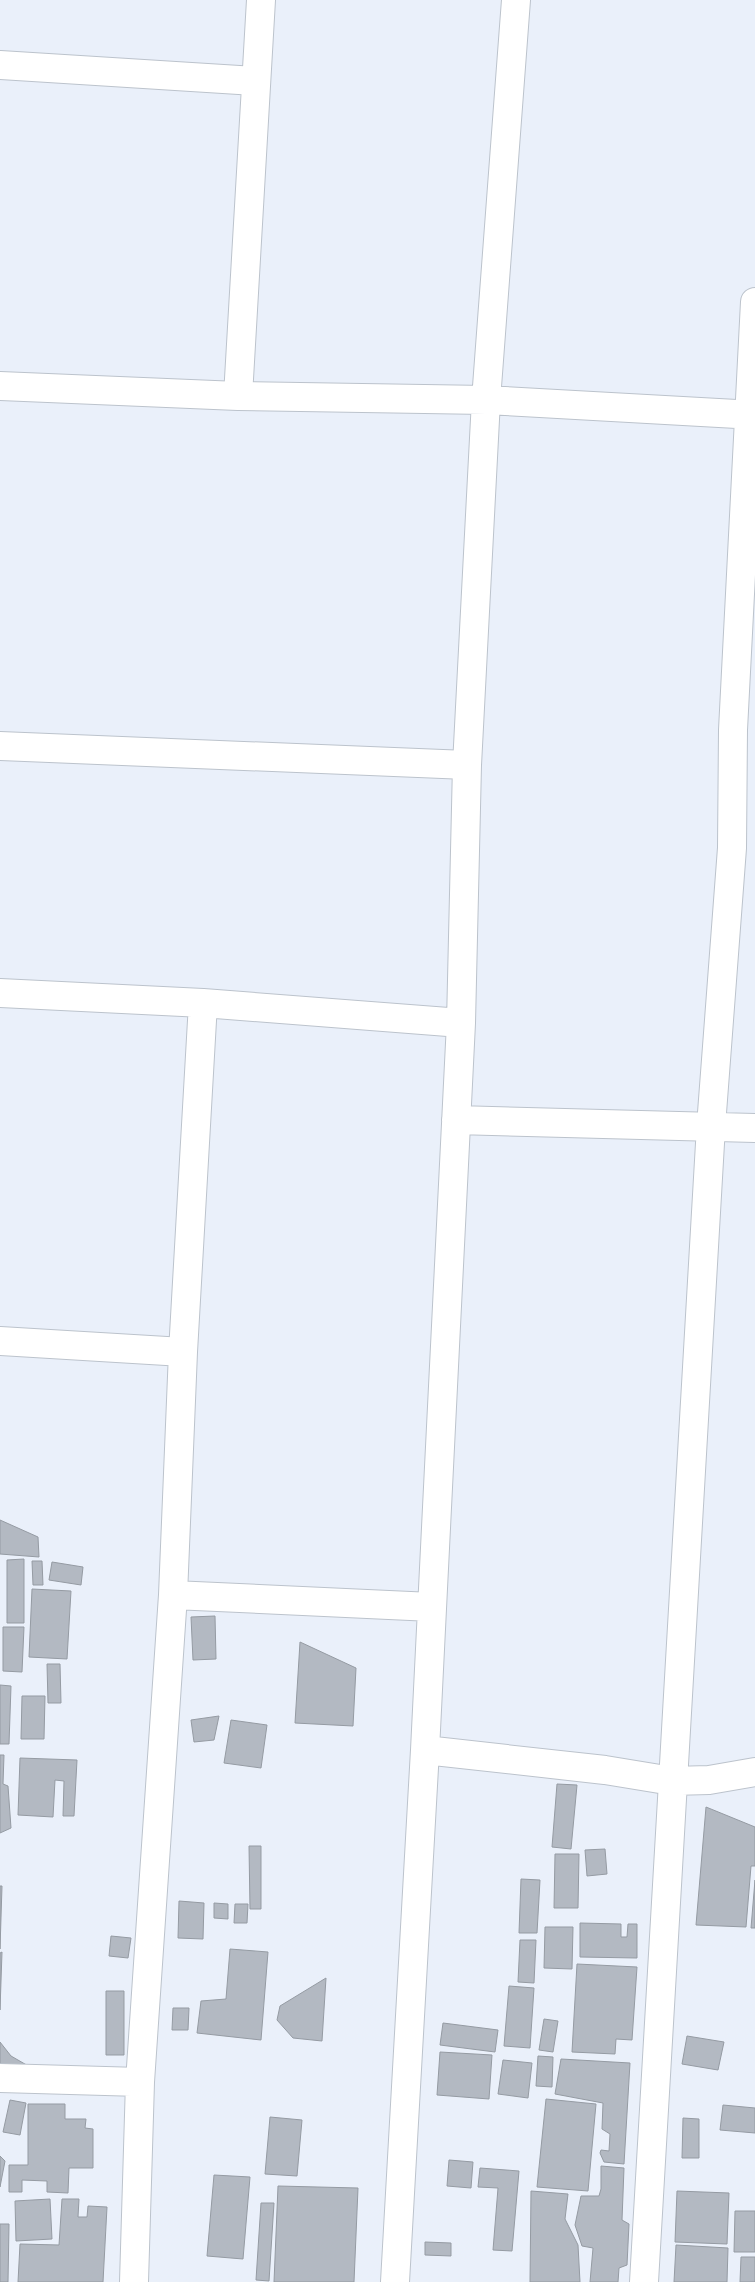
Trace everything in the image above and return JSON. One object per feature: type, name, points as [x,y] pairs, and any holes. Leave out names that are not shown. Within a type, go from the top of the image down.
[{"type":"street","points":[[238,396],[261,0]]},
{"type":"street","points":[[395,2282],[425,1750],[461,1024],[467,765],[486,400],[516,0]]},
{"type":"street","points":[[0,65],[255,81]]},
{"type":"street","points":[[644,2282],[711,1126],[743,848],[733,730],[752,414],[755,302]]},
{"type":"street","points":[[0,386],[238,396],[486,400],[752,414]]},
{"type":"street","points":[[0,746],[467,765]]},
{"type":"street","points":[[0,992],[202,1003],[461,1024]]},
{"type":"street","points":[[134,2282],[140,2082],[173,1595],[183,1352],[202,1003]]},
{"type":"street","points":[[456,1120],[755,1128]]},
{"type":"street","points":[[0,1341],[183,1352]]},
{"type":"street","points":[[173,1595],[432,1607]]},
{"type":"street","points":[[425,1750],[605,1770],[672,1781],[709,1780],[755,1772]]},
{"type":"street","points":[[0,2078],[140,2082]]},
{"type":"building","points":[[0,1520],[38,1537],[39,1557],[0,1554]]},
{"type":"building","points":[[24,1559],[24,1623],[7,1623],[7,1560]]},
{"type":"building","points":[[32,1561],[42,1561],[43,1585],[33,1585]]},
{"type":"building","points":[[52,1562],[83,1567],[81,1585],[49,1580]]},
{"type":"building","points":[[32,1589],[71,1591],[67,1659],[29,1657]]},
{"type":"building","points":[[215,1616],[216,1659],[193,1660],[191,1617]]},
{"type":"building","points":[[3,1627],[24,1627],[22,1672],[3,1671]]},
{"type":"building","points":[[300,1642],[356,1668],[353,1726],[295,1723]]},
{"type":"building","points":[[47,1664],[60,1664],[61,1703],[48,1703]]},
{"type":"building","points":[[0,1685],[11,1686],[9,1744],[0,1744]]},
{"type":"building","points":[[22,1696],[45,1696],[44,1739],[21,1739]]},
{"type":"building","points":[[219,1716],[214,1740],[194,1742],[191,1720]]},
{"type":"building","points":[[231,1720],[267,1725],[261,1768],[224,1763]]},
{"type":"building","points":[[0,1755],[4,1755],[3,1784],[8,1786],[11,1828],[0,1833]]},
{"type":"building","points":[[20,1758],[77,1760],[74,1816],[63,1816],[64,1781],[55,1780],[53,1817],[18,1815]]},
{"type":"building","points":[[557,1784],[577,1785],[571,1849],[552,1847]]},
{"type":"building","points":[[706,1807],[755,1827],[755,1866],[751,1866],[746,1927],[696,1925]]},
{"type":"building","points":[[249,1846],[261,1846],[261,1909],[250,1909]]},
{"type":"building","points":[[605,1849],[607,1874],[587,1876],[585,1850]]},
{"type":"building","points":[[555,1854],[579,1854],[578,1908],[554,1908]]},
{"type":"building","points":[[521,1879],[540,1880],[537,1933],[519,1933]]},
{"type":"building","points":[[755,1880],[755,1928],[751,1928]]},
{"type":"building","points":[[0,1886],[2,1886],[0,1949]]},
{"type":"building","points":[[179,1901],[204,1903],[203,1939],[178,1938]]},
{"type":"building","points":[[214,1903],[228,1904],[228,1919],[214,1918]]},
{"type":"building","points":[[235,1904],[248,1904],[247,1923],[234,1923]]},
{"type":"building","points":[[580,1923],[621,1924],[621,1937],[627,1937],[628,1924],[637,1924],[637,1958],[580,1957]]},
{"type":"building","points":[[545,1927],[573,1927],[572,1969],[544,1968]]},
{"type":"building","points":[[111,1936],[131,1938],[128,1958],[109,1956]]},
{"type":"building","points":[[520,1940],[536,1940],[534,1983],[518,1982]]},
{"type":"building","points":[[230,1949],[268,1952],[261,2040],[197,2033],[201,2001],[226,1999]]},
{"type":"building","points":[[2,1952],[0,2010],[0,1953]]},
{"type":"building","points":[[577,1964],[637,1967],[632,2040],[616,2039],[615,2054],[572,2052]]},
{"type":"building","points":[[326,1978],[322,2041],[293,2038],[277,2020],[280,2006]]},
{"type":"building","points":[[509,1986],[534,1988],[530,2048],[504,2046]]},
{"type":"building","points":[[106,1991],[124,1991],[124,2055],[106,2055]]},
{"type":"building","points":[[173,2008],[189,2008],[188,2030],[172,2030]]},
{"type":"building","points":[[544,2019],[558,2021],[553,2052],[539,2050]]},
{"type":"building","points":[[443,2023],[498,2030],[495,2052],[440,2045]]},
{"type":"building","points":[[687,2036],[724,2042],[718,2070],[682,2064]]},
{"type":"building","points":[[0,2042],[11,2056],[37,2071],[0,2069]]},
{"type":"building","points":[[440,2052],[492,2055],[489,2099],[437,2095]]},
{"type":"building","points":[[538,2056],[553,2057],[552,2087],[536,2086]]},
{"type":"building","points":[[561,2059],[630,2063],[624,2164],[604,2162],[600,2153],[601,2150],[609,2151],[610,2134],[602,2129],[603,2103],[555,2094]]},
{"type":"building","points":[[503,2060],[532,2063],[528,2098],[498,2094]]},
{"type":"building","points":[[546,2099],[596,2104],[588,2191],[537,2187]]},
{"type":"building","points":[[10,2100],[26,2103],[20,2135],[3,2132]]},
{"type":"building","points":[[28,2104],[65,2104],[65,2119],[86,2119],[85,2128],[93,2129],[93,2168],[69,2168],[68,2193],[47,2192],[47,2181],[22,2180],[22,2192],[9,2192],[9,2165],[28,2165]]},
{"type":"building","points":[[723,2105],[755,2108],[755,2133],[720,2130]]},
{"type":"building","points":[[270,2117],[302,2120],[297,2176],[265,2174]]},
{"type":"building","points":[[683,2118],[699,2119],[699,2158],[682,2158]]},
{"type":"building","points":[[0,2156],[5,2161],[0,2187]]},
{"type":"building","points":[[449,2160],[473,2162],[471,2188],[447,2186]]},
{"type":"building","points":[[601,2166],[624,2168],[622,2220],[629,2224],[627,2265],[619,2268],[618,2282],[590,2282],[593,2248],[582,2246],[575,2225],[581,2196],[599,2196],[601,2189]]},
{"type":"building","points":[[480,2168],[519,2171],[512,2251],[493,2250],[498,2188],[478,2187]]},
{"type":"building","points":[[214,2175],[250,2177],[243,2259],[207,2256]]},
{"type":"building","points":[[278,2186],[358,2188],[354,2282],[274,2282]]},
{"type":"building","points":[[531,2191],[568,2194],[565,2219],[578,2245],[580,2282],[530,2282]]},
{"type":"building","points":[[677,2191],[729,2193],[727,2244],[675,2242]]},
{"type":"building","points":[[50,2199],[52,2239],[16,2241],[15,2201]]},
{"type":"building","points":[[62,2199],[79,2199],[78,2217],[87,2217],[88,2206],[107,2207],[103,2282],[18,2282],[20,2244],[59,2245]]},
{"type":"building","points":[[261,2203],[274,2203],[269,2281],[256,2280]]},
{"type":"building","points":[[735,2211],[755,2211],[755,2252],[734,2252]]},
{"type":"building","points":[[0,2224],[9,2224],[8,2282],[0,2282]]},
{"type":"building","points":[[425,2242],[451,2243],[451,2256],[425,2255]]},
{"type":"building","points":[[676,2245],[728,2248],[727,2282],[674,2282]]},
{"type":"building","points":[[741,2257],[755,2257],[755,2282],[740,2282]]}]
